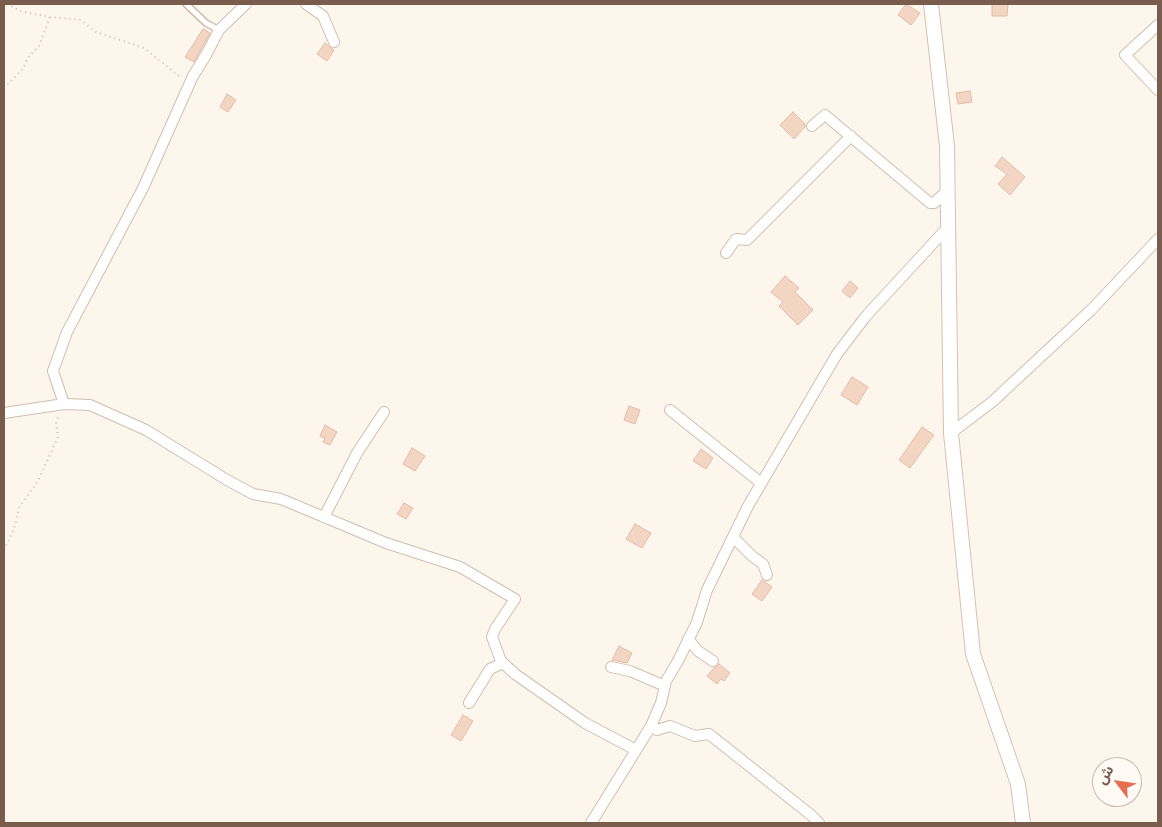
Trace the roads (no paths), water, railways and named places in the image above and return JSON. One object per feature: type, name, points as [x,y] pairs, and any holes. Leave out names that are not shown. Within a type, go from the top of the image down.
[{"type":"street","points":[[64,404],[53,371],[67,332],[143,188],[193,76],[219,30],[246,4]]},
{"type":"street","points":[[306,4],[323,16],[334,42]]},
{"type":"street","points":[[931,4],[947,146],[951,433],[973,654],[1018,784],[1023,823]]},
{"type":"street","points":[[1158,25],[1125,55],[1158,90]]},
{"type":"street","points":[[812,126],[825,115],[930,203],[934,202],[948,190]]},
{"type":"street","points":[[726,253],[736,239],[747,240],[850,136]]},
{"type":"street","points":[[591,823],[651,726],[661,703],[665,686],[697,622],[707,590],[733,537],[761,483],[837,354],[866,316],[948,227]]},
{"type":"street","points":[[951,433],[992,402],[1092,309],[1158,239]]},
{"type":"street","points":[[4,413],[64,404],[90,405],[146,430],[253,494],[281,499],[386,543],[460,567],[514,599],[492,637],[503,664],[584,723],[636,750]]},
{"type":"street","points":[[670,410],[761,483]]},
{"type":"street","points":[[324,517],[357,453],[384,412]]},
{"type":"street","points":[[733,537],[763,564],[767,576]]},
{"type":"street","points":[[688,639],[698,651],[713,661]]},
{"type":"street","points":[[469,703],[490,669],[503,664]]},
{"type":"street","points":[[611,667],[630,671],[665,686]]},
{"type":"street","points":[[651,726],[657,730],[670,726],[694,736],[709,734],[819,823]]},
{"type":"lane","points":[[186,4],[206,23],[219,30]]}]
